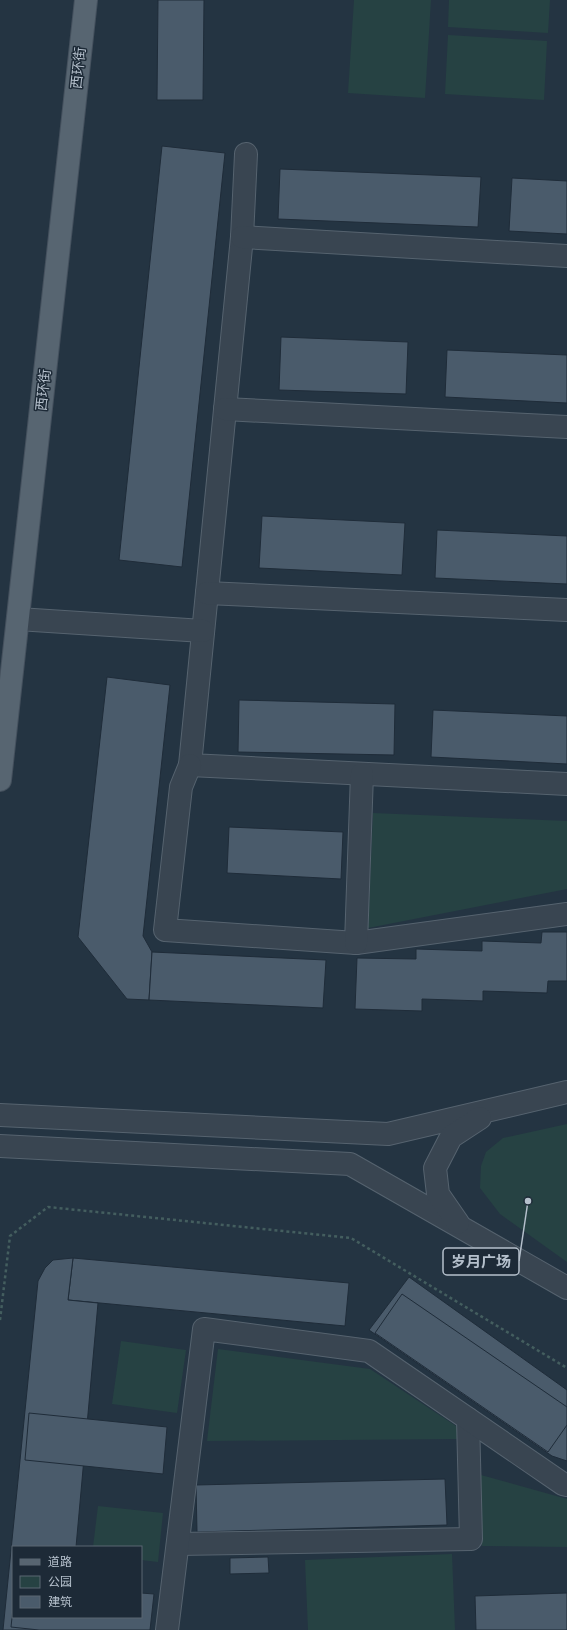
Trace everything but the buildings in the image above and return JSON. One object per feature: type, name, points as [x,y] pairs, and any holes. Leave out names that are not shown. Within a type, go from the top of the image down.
[{"type":"main road","name":"西环街","points":[[0,780],[86,0]]},
{"type":"street","points":[[246,154],[242,237],[190,765],[180,787],[165,930],[356,943],[567,914]]},
{"type":"street","points":[[242,237],[567,256]]},
{"type":"street","points":[[225,409],[567,427]]},
{"type":"street","points":[[207,593],[567,610]]},
{"type":"street","points":[[18,619],[203,631]]},
{"type":"street","points":[[190,765],[567,784]]},
{"type":"street","points":[[356,943],[362,774]]},
{"type":"street","points":[[0,1115],[388,1134],[567,1092]]},
{"type":"street","points":[[461,1227],[438,1194],[435,1168],[451,1137],[497,1108]]},
{"type":"street","points":[[0,1146],[350,1164],[567,1288]]},
{"type":"street","points":[[167,1630],[204,1329],[369,1351],[557,1480],[567,1485]]},
{"type":"street","points":[[178,1544],[471,1539],[468,1419]]},
{"type":"path","points":[[0,1320],[10,1236],[48,1207],[351,1238],[567,1368]]},
{"type":"green space","points":[[354,0],[431,0],[425,98],[348,93]]},
{"type":"green space","points":[[449,0],[550,0],[548,33],[448,27]]},
{"type":"green space","points":[[448,35],[547,41],[544,100],[445,94]]},
{"type":"green space","points":[[373,813],[567,821],[567,889],[368,928]]},
{"type":"green space","points":[[567,1124],[567,1262],[500,1214],[480,1188],[481,1166],[486,1152],[503,1138]]},
{"type":"green space","points":[[121,1341],[186,1350],[177,1413],[112,1404]]},
{"type":"green space","points":[[218,1349],[370,1369],[459,1428],[458,1439],[207,1441]]},
{"type":"green space","points":[[481,1475],[567,1499],[567,1547],[482,1546]]},
{"type":"green space","points":[[98,1506],[163,1513],[158,1562],[142,1560],[142,1546],[93,1546]]},
{"type":"green space","points":[[452,1554],[455,1630],[308,1630],[305,1560]]},
{"type":"place","name":"岁月广场","points":[[528,1201]]}]
